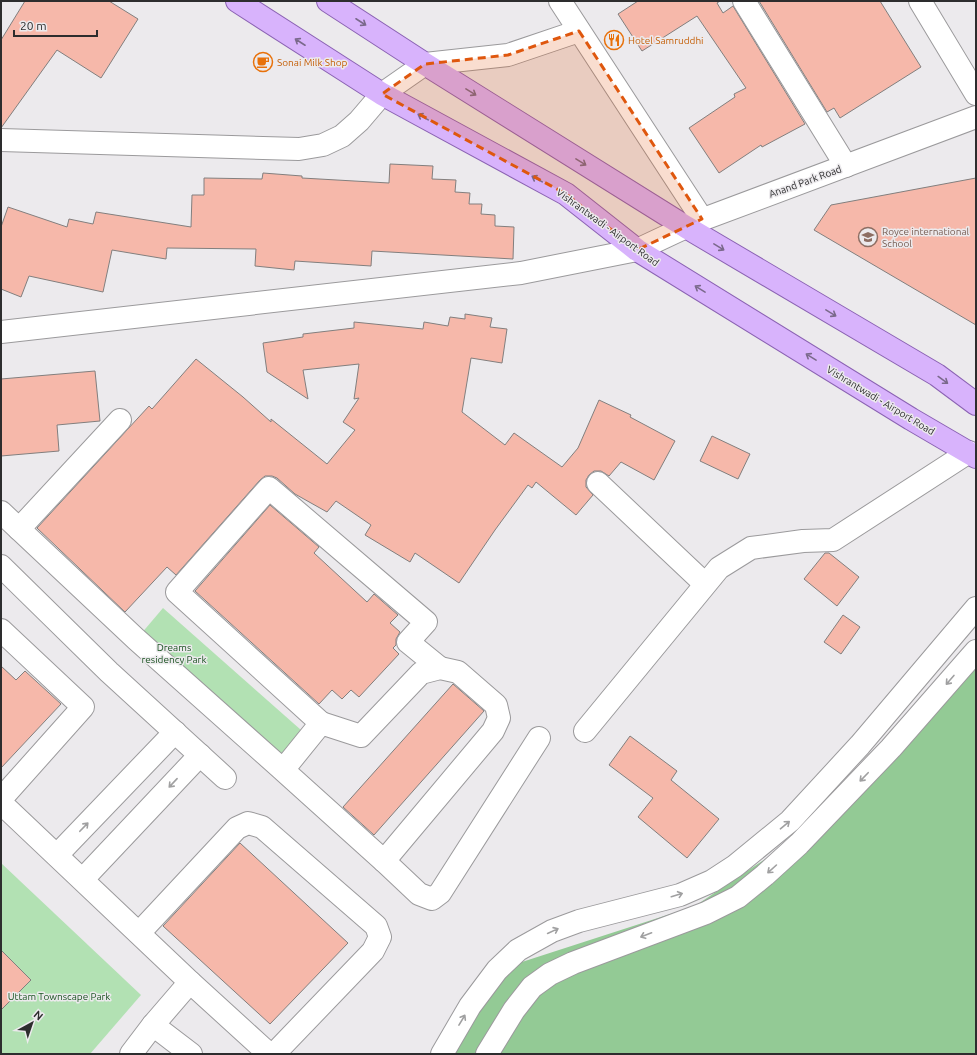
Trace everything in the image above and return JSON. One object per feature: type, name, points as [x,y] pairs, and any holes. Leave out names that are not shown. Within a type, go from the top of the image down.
[{"type":"main road","name":"Vishrantwadi - Airport Road","points":[[237,1],[382,94],[566,194],[637,250],[972,455]]},
{"type":"main road","points":[[328,1],[425,64],[694,223],[937,376],[976,404]]},
{"type":"street","points":[[560,1],[694,223]]},
{"type":"street","points":[[744,1],[846,166]]},
{"type":"street","points":[[920,1],[976,94]]},
{"type":"street","points":[[1,140],[298,149],[323,145],[342,136],[359,121],[382,94],[425,64],[508,55],[579,31]]},
{"type":"street","name":"Anand Park Road","points":[[1,332],[521,273],[637,250],[694,223],[976,117]]},
{"type":"street","points":[[19,529],[120,420]]},
{"type":"street","points":[[585,731],[719,568],[751,548],[803,541],[833,540],[972,455]]},
{"type":"street","points":[[598,483],[705,584]]},
{"type":"street","points":[[384,861],[493,731],[499,718],[496,705],[458,672],[440,668],[408,642],[426,622],[269,488],[177,592],[321,724],[361,736],[421,673],[440,668]]},
{"type":"street","points":[[1,512],[136,639],[419,894],[432,899],[440,893],[539,738]]},
{"type":"street","points":[[1,566],[109,672],[225,778]]},
{"type":"street","points":[[442,1054],[470,1006],[497,970],[518,950],[552,931],[579,921],[680,895],[712,881],[735,866],[790,821],[860,745],[976,608]]},
{"type":"street","points":[[1,630],[83,707],[1,799]]},
{"type":"street","points":[[487,1054],[514,1010],[532,987],[550,974],[574,963],[706,913],[738,897],[765,876],[799,844],[891,748],[976,651]]},
{"type":"street","points":[[283,770],[321,724]]},
{"type":"street","points":[[57,855],[174,732]]},
{"type":"street","points":[[83,879],[200,755]]},
{"type":"street","points":[[1,803],[83,879],[190,982],[269,1054]]},
{"type":"street","points":[[139,933],[237,828],[248,823],[262,827],[376,926],[380,937],[373,951],[274,1054]]},
{"type":"street","points":[[131,1054],[153,1025],[190,982]]},
{"type":"street","points":[[153,1025],[191,1054]]},
{"type":"highlighted area","points":[[579,31],[702,219],[637,250],[566,194],[382,94],[425,64],[508,55]]},
{"type":"green space","name":"Dreams residency Park","points":[[163,608],[318,745],[284,784],[129,648]]},
{"type":"green space","points":[[976,657],[976,1054],[453,1054],[497,970],[695,906],[828,817]]},
{"type":"green space","name":"Uttam Townscape Park","points":[[1,863],[141,995],[90,1054],[1,1054]]},
{"type":"building","points":[[25,1],[109,1],[138,19],[101,78],[57,50],[1,128],[1,40]]},
{"type":"building","points":[[638,1],[720,1],[717,3],[723,13],[733,6],[805,124],[762,147],[761,145],[719,173],[689,128],[735,97],[734,94],[746,88],[697,16],[642,51],[618,14]]},
{"type":"building","points":[[759,1],[880,1],[921,67],[840,118],[834,108],[827,112]]},
{"type":"building","points":[[390,164],[433,166],[432,179],[456,180],[455,192],[470,193],[469,204],[482,204],[481,214],[495,215],[495,226],[514,227],[513,259],[372,251],[371,266],[295,261],[294,270],[255,266],[256,249],[167,248],[166,259],[112,250],[103,292],[29,276],[21,297],[1,289],[1,227],[8,207],[67,227],[69,219],[93,224],[96,212],[191,227],[192,195],[204,195],[204,178],[262,179],[263,173],[302,176],[302,178],[389,183]]},
{"type":"building","points":[[976,178],[976,325],[814,230],[831,205]]},
{"type":"building","points":[[465,314],[492,318],[490,327],[507,329],[502,363],[471,358],[462,412],[505,445],[514,433],[562,467],[578,448],[599,400],[631,415],[630,417],[675,441],[654,480],[621,462],[609,476],[601,471],[594,471],[586,480],[586,487],[593,495],[576,515],[536,482],[532,488],[528,485],[459,583],[415,553],[410,562],[365,535],[371,525],[336,501],[327,512],[295,494],[277,478],[265,476],[176,575],[167,567],[125,612],[37,528],[149,406],[152,409],[196,359],[271,422],[271,419],[327,464],[355,430],[343,422],[359,398],[354,399],[359,364],[303,370],[308,399],[267,372],[263,343],[303,337],[303,334],[354,328],[354,322],[423,329],[424,322],[448,326],[450,317],[465,319]]},
{"type":"building","points":[[95,371],[100,421],[57,425],[59,451],[1,456],[1,379]]},
{"type":"building","points":[[712,436],[750,454],[738,479],[700,461]]},
{"type":"building","points":[[270,505],[319,547],[314,553],[367,602],[374,594],[398,615],[390,623],[400,632],[396,639],[396,645],[393,648],[399,654],[359,697],[351,690],[342,699],[332,690],[319,704],[195,591]]},
{"type":"building","points":[[825,553],[829,553],[859,577],[837,606],[804,579]]},
{"type":"building","points":[[843,615],[860,627],[841,654],[824,642]]},
{"type":"building","points":[[1,666],[16,680],[25,671],[61,704],[1,768]]},
{"type":"building","points":[[453,684],[484,711],[374,835],[343,807]]},
{"type":"building","points":[[630,736],[677,771],[671,780],[719,819],[687,858],[638,817],[653,798],[609,765]]},
{"type":"building","points":[[240,843],[348,943],[270,1024],[163,926]]},
{"type":"building","points":[[1,950],[31,980],[1,1010]]},
{"type":"place","name":"Hotel Samruddhi","points":[[614,40]]},
{"type":"place","name":"Sonai Milk Shop","points":[[263,62]]},
{"type":"place","name":"Royce international School","points":[[868,237]]}]
